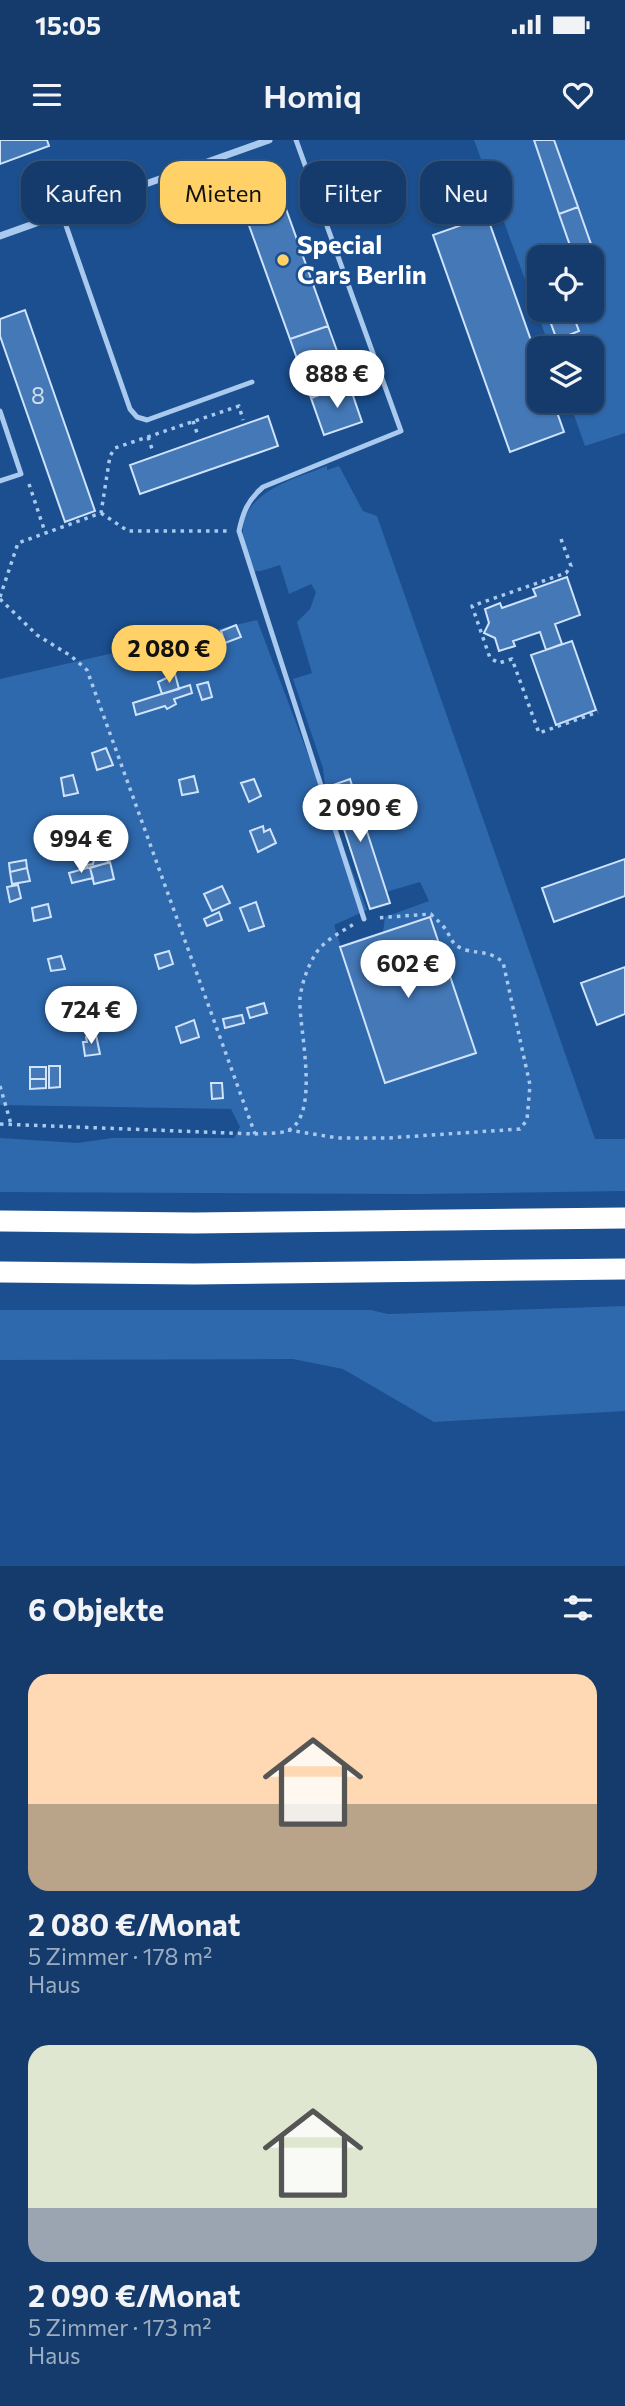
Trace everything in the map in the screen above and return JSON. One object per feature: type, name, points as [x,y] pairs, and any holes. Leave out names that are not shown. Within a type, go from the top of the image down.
[{"type":"highway","points":[[0,1221],[194,1223],[625,1218]]},
{"type":"highway","points":[[0,1272],[208,1274],[625,1269]]},
{"type":"street","points":[[146,184],[269,140]]},
{"type":"street","points":[[0,236],[34,224]]},
{"type":"lane","points":[[296,140],[401,430],[263,487],[251,497],[243,513],[239,531],[364,919]]},
{"type":"lane","points":[[65,224],[130,409],[137,417],[147,420],[252,382]]},
{"type":"lane","points":[[0,411],[22,474],[0,481]]},
{"type":"path","points":[[101,513],[110,456],[115,448],[239,406],[243,420]]},
{"type":"path","points":[[193,421],[198,436]]},
{"type":"path","points":[[148,437],[153,452]]},
{"type":"path","points":[[22,474],[28,481],[45,532]]},
{"type":"path","points":[[101,513],[128,530],[239,531]]},
{"type":"path","points":[[101,513],[18,543],[0,598],[37,635],[71,656],[87,670],[255,1134]]},
{"type":"path","points":[[561,539],[571,566],[566,573],[472,606],[490,658],[499,663],[512,659],[539,733],[598,712]]},
{"type":"path","points":[[0,1124],[255,1134],[288,1130],[338,1138],[388,1138],[520,1129],[527,1121],[530,1085],[503,962],[492,953],[464,949],[451,942],[444,927],[431,914],[364,919],[334,936],[317,951],[304,975],[300,999],[306,1054],[304,1101],[299,1119],[288,1130]]},
{"type":"path","points":[[0,1086],[11,1124]]},
{"type":"shaded area","points":[[474,140],[625,140],[625,433],[585,446],[573,413],[604,413],[604,336],[546,336],[540,322],[604,322],[604,245],[527,245],[527,285],[505,224],[512,224],[512,161],[482,161]]},
{"type":"shaded area","points":[[327,466],[327,470],[339,466],[363,511],[377,516],[595,1139],[625,1139],[625,1191],[418,1194],[0,1192],[0,1138],[78,1143],[112,1138],[234,1138],[240,1127],[231,1109],[0,1105],[0,679],[257,620],[367,910],[334,925],[385,1083],[475,1052],[430,917],[383,933],[385,917],[429,901],[420,882],[386,892],[350,780],[325,785],[323,768],[293,679],[312,673],[297,622],[310,609],[316,592],[311,584],[289,594],[280,565],[255,571],[245,543],[245,520],[260,497],[286,482]]},
{"type":"shaded area","points":[[625,1306],[625,1411],[434,1422],[343,1369],[293,1359],[0,1360],[0,1310],[371,1310],[388,1314]]},
{"type":"building","points":[[0,140],[47,140],[49,146],[0,164]]},
{"type":"building","points":[[534,140],[554,140],[578,207],[559,214]]},
{"type":"building","points":[[578,207],[591,245],[570,245],[559,214]]},
{"type":"building","name":"Special Cars Berlin","points":[[286,209],[328,326],[290,339],[248,224],[286,224]]},
{"type":"building","points":[[464,224],[490,224],[529,336],[527,336],[527,413],[557,413],[564,432],[510,452],[433,235]]},
{"type":"building","points":[[25,310],[95,511],[65,522],[0,336],[0,319]]},
{"type":"building","points":[[550,322],[576,322],[579,331],[567,336],[556,336]]},
{"type":"building","points":[[328,326],[349,384],[311,398],[290,339]]},
{"type":"building","points":[[349,384],[362,422],[324,435],[311,398]]},
{"type":"building","points":[[268,416],[278,446],[140,494],[130,465]]},
{"type":"building","points":[[567,577],[580,615],[555,624],[562,644],[546,650],[540,632],[513,641],[515,646],[499,651],[495,638],[484,633],[489,623],[485,609],[500,603],[502,608],[536,596],[533,589]]},
{"type":"building","points":[[236,625],[241,637],[225,643],[221,631]]},
{"type":"building","points":[[572,641],[596,710],[556,725],[531,655]]},
{"type":"building","points":[[175,674],[179,689],[162,694],[158,682]]},
{"type":"building","points":[[208,682],[212,697],[202,700],[197,685]]},
{"type":"building","points":[[190,685],[192,693],[174,699],[176,704],[167,709],[165,706],[136,715],[133,703]]},
{"type":"building","points":[[106,748],[113,765],[97,770],[92,753]]},
{"type":"building","points":[[73,775],[78,793],[64,796],[61,778]]},
{"type":"building","points":[[194,776],[198,792],[182,795],[179,780]]},
{"type":"building","points":[[254,779],[261,796],[249,802],[241,783]]},
{"type":"building","points":[[350,779],[390,903],[370,909],[330,786]]},
{"type":"building","points":[[263,826],[264,832],[270,829],[276,843],[258,852],[250,831]]},
{"type":"building","points":[[100,850],[102,858],[107,857],[108,863],[87,868],[87,865],[93,864],[92,852]]},
{"type":"building","points":[[625,859],[625,896],[554,922],[542,888]]},
{"type":"building","points":[[26,860],[27,868],[10,872],[9,863]]},
{"type":"building","points":[[110,862],[114,879],[94,884],[90,868]]},
{"type":"building","points":[[27,868],[30,881],[12,884],[10,872]]},
{"type":"building","points":[[90,868],[93,878],[72,883],[69,873]]},
{"type":"building","points":[[18,885],[21,898],[10,902],[7,887]]},
{"type":"building","points":[[222,886],[230,903],[212,911],[204,894]]},
{"type":"building","points":[[256,902],[264,926],[249,931],[240,908]]},
{"type":"building","points":[[48,904],[51,917],[34,921],[32,908]]},
{"type":"building","points":[[219,912],[222,920],[207,926],[204,919]]},
{"type":"building","points":[[430,917],[476,1053],[385,1083],[340,947]]},
{"type":"building","points":[[169,951],[173,964],[159,969],[155,955]]},
{"type":"building","points":[[61,956],[65,969],[51,971],[48,959]]},
{"type":"building","points":[[625,967],[625,1014],[597,1025],[581,983]]},
{"type":"building","points":[[264,1003],[267,1013],[250,1018],[247,1008]]},
{"type":"building","points":[[242,1015],[244,1023],[225,1028],[223,1019]]},
{"type":"building","points":[[194,1020],[199,1037],[181,1043],[176,1027]]},
{"type":"building","points":[[96,1035],[100,1054],[85,1056],[83,1042],[87,1042],[86,1037]]},
{"type":"building","points":[[49,1066],[60,1066],[60,1087],[49,1088]]},
{"type":"building","points":[[30,1067],[46,1067],[46,1079],[30,1079]]},
{"type":"building","points":[[30,1079],[46,1079],[46,1088],[30,1089]]},
{"type":"building","points":[[211,1083],[222,1083],[223,1098],[212,1099]]},
{"type":"place","name":"Special Cars Berlin","points":[[283,260]]}]
